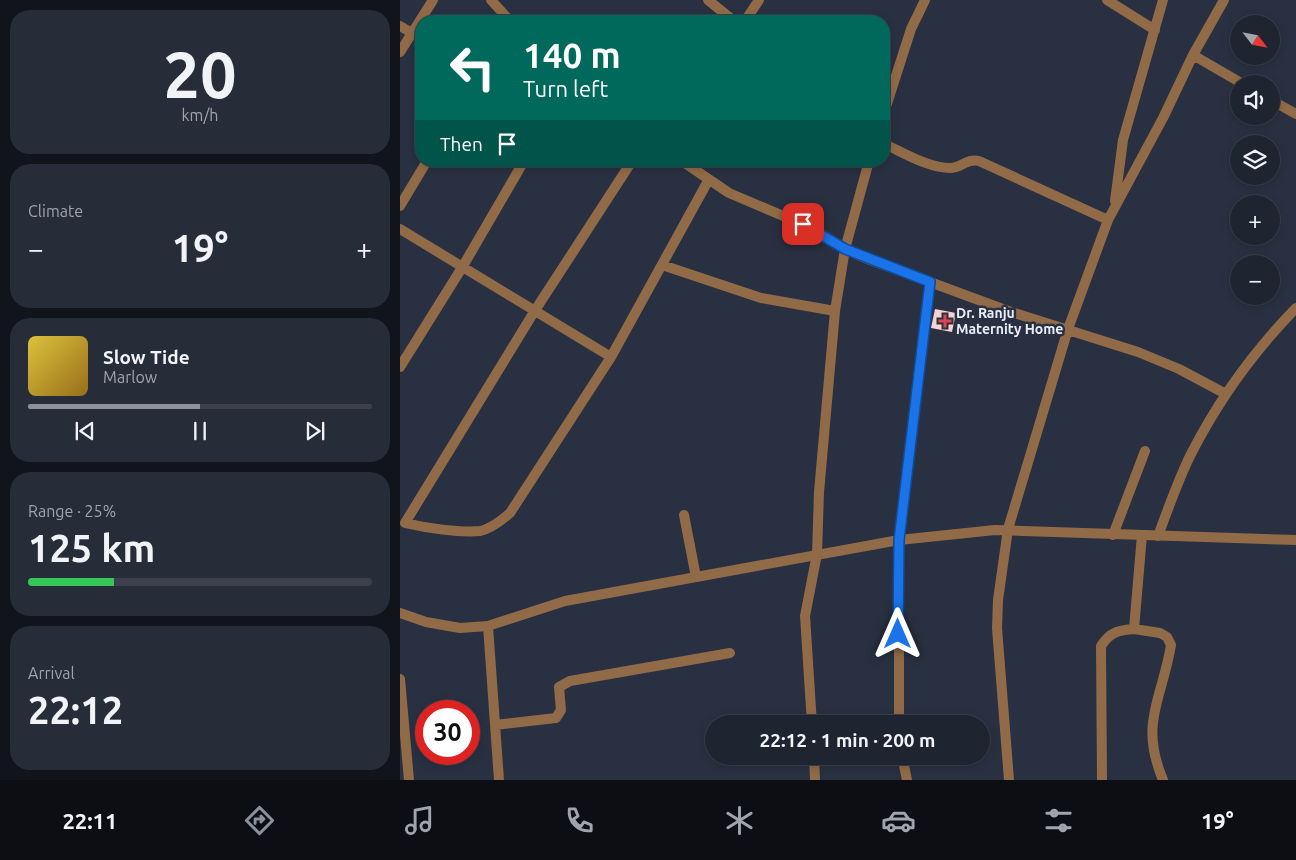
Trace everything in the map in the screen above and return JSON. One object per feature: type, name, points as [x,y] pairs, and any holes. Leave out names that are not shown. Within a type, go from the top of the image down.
[{"type":"street","points":[[423,15],[433,0]]},
{"type":"street","points":[[491,0],[505,15]]},
{"type":"street","points":[[708,0],[727,15]]},
{"type":"street","points":[[749,15],[759,0]]},
{"type":"street","points":[[890,95],[911,30],[925,0]]},
{"type":"street","points":[[1107,0],[1155,30]]},
{"type":"street","points":[[1114,207],[1123,140],[1163,0]]},
{"type":"street","points":[[1009,780],[997,628],[998,600],[1008,529],[1068,329],[1108,220],[1163,118],[1193,54],[1224,0]]},
{"type":"street","points":[[400,26],[412,33]]},
{"type":"street","points":[[400,52],[415,28]]},
{"type":"street","points":[[1193,54],[1230,76]]},
{"type":"street","points":[[1280,105],[1296,114]]},
{"type":"street","points":[[890,146],[945,168],[957,167],[968,161],[980,162],[1108,220]]},
{"type":"street","points":[[400,206],[423,167]]},
{"type":"street","points":[[400,367],[463,266],[521,167]]},
{"type":"street","points":[[628,167],[534,312],[403,521],[420,527],[480,531],[501,521],[510,513],[611,357],[708,181]]},
{"type":"street","points":[[690,167],[708,181],[729,193],[814,229],[845,249],[1011,312],[1068,329],[1172,365],[1226,394]]},
{"type":"street","points":[[811,715],[805,616],[816,554],[819,492],[835,311],[845,249],[868,167]]},
{"type":"street","points":[[400,228],[534,312],[611,357]]},
{"type":"street","points":[[662,265],[761,298],[835,311]]},
{"type":"street","points":[[899,715],[899,540],[930,282]]},
{"type":"street","points":[[1158,536],[1190,456],[1226,394],[1269,338],[1296,308]]},
{"type":"street","points":[[1113,535],[1145,451]]},
{"type":"street","points":[[684,515],[696,577]]},
{"type":"street","points":[[400,613],[426,622],[460,628],[488,626],[565,601],[816,554],[899,540],[1008,529],[1113,535],[1296,540]]},
{"type":"street","points":[[1134,629],[1142,535]]},
{"type":"street","points":[[488,626],[499,780]]},
{"type":"street","points":[[1102,780],[1101,646],[1111,633],[1134,629],[1160,633],[1168,637],[1171,645],[1152,717],[1151,734],[1154,753],[1163,780]]},
{"type":"street","points":[[495,725],[556,718],[561,710],[559,687],[570,681],[730,653]]},
{"type":"street","points":[[400,679],[409,780]]},
{"type":"street","points":[[814,765],[815,780]]},
{"type":"street","points":[[904,765],[907,780]]},
{"type":"building","points":[[935,309],[956,313],[952,332],[931,328]]},
{"type":"place","name":"Dr. Ranju Maternity Home","points":[[945,321]]},
{"type":"route","points":[[803,224],[845,249],[930,282],[922,334],[899,540],[898,634]]}]
